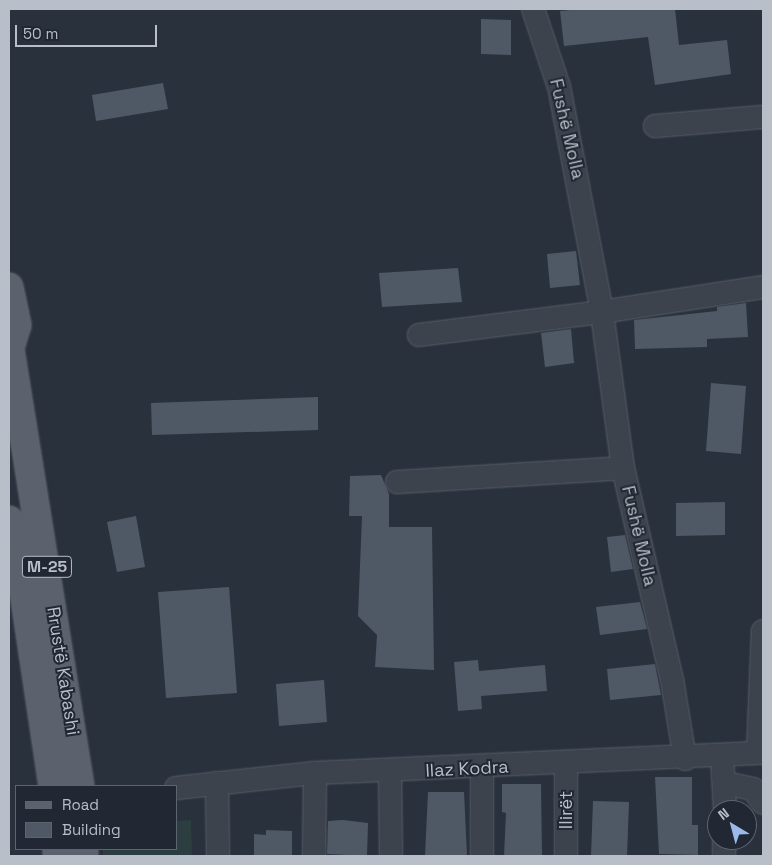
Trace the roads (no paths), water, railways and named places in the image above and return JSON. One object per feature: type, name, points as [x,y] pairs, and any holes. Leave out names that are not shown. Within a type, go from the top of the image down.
[{"type":"main road","name":"M-25","points":[[9,287],[16,324],[10,350]]},
{"type":"main road","name":"Rrustë Kabashi","points":[[10,350],[80,785]]},
{"type":"main road","name":"Rrustë Kabashi","points":[[9,520],[20,566],[53,785]]},
{"type":"street","name":"Fushë Molla","points":[[533,9],[559,87],[602,312],[623,468],[672,680],[685,759]]},
{"type":"street","points":[[655,126],[763,117]]},
{"type":"street","points":[[418,335],[602,312],[763,287]]},
{"type":"street","points":[[397,482],[623,468]]},
{"type":"street","points":[[761,753],[763,631]]},
{"type":"street","name":"Ilaz Kodra","points":[[178,788],[315,773],[390,772],[685,759],[761,753]]},
{"type":"street","points":[[722,757],[725,783],[724,800]]},
{"type":"street","name":"Ilirët","points":[[566,764],[566,856]]},
{"type":"street","points":[[482,768],[482,856]]},
{"type":"street","points":[[390,772],[391,856]]},
{"type":"street","points":[[314,856],[315,773]]},
{"type":"street","points":[[217,783],[218,856]]},
{"type":"street","points":[[725,783],[753,790],[763,803]]}]
